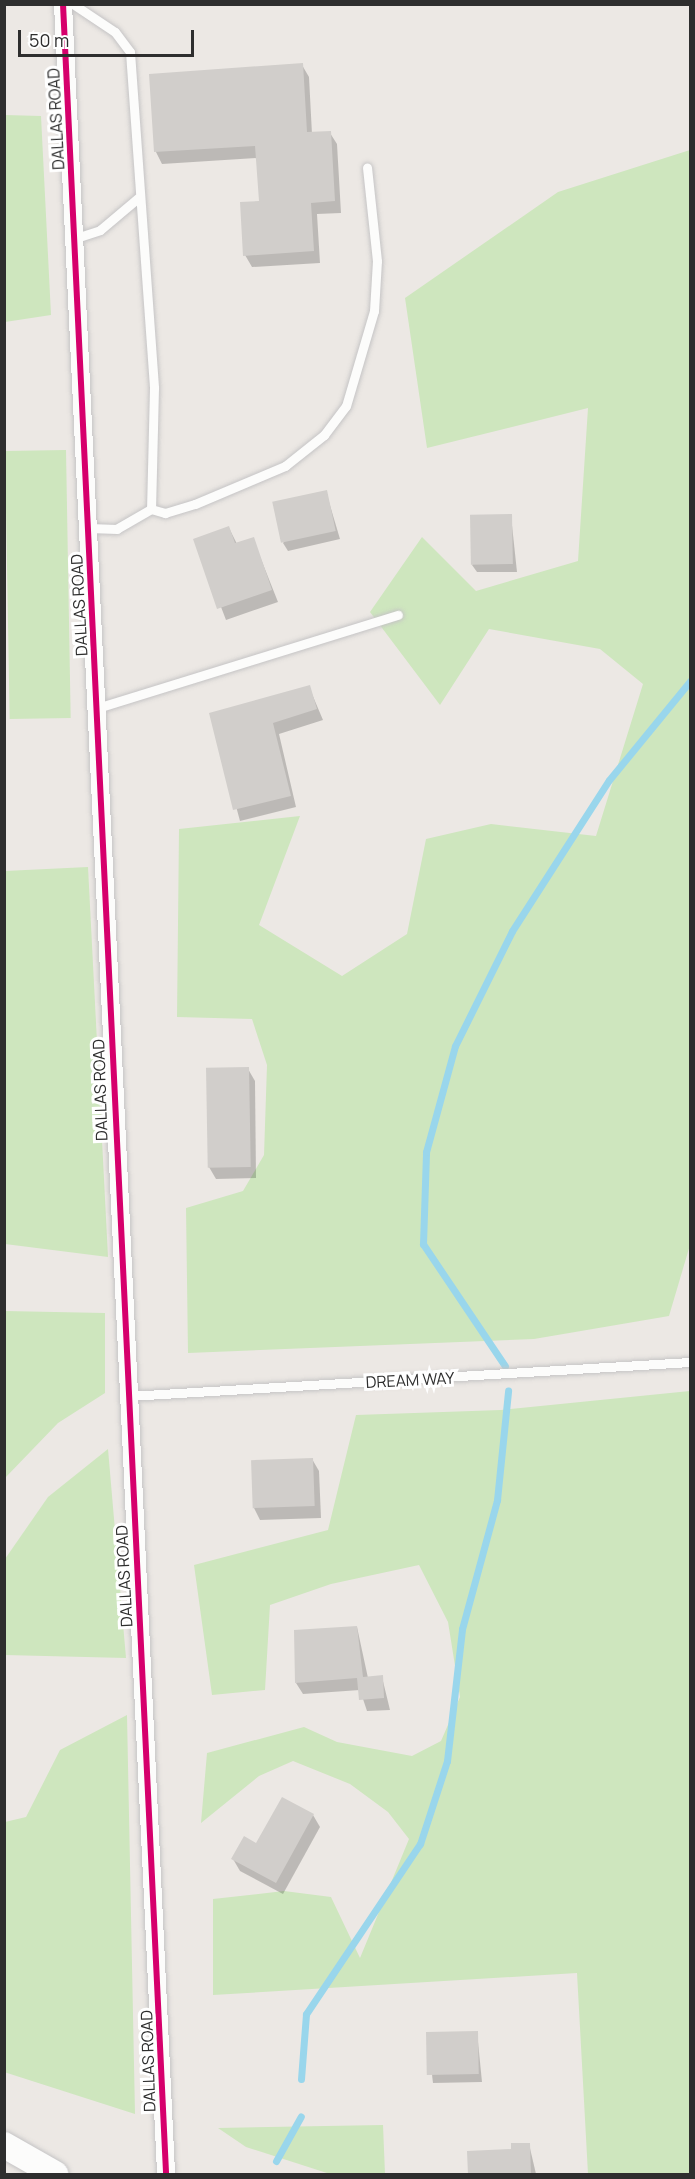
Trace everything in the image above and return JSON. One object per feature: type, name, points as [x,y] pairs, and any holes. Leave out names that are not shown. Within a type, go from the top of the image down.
[{"type":"street","name":"DALLAS ROAD","points":[[63,4],[76,238],[166,2175]]},
{"type":"street","points":[[4,2145],[55,2175]]},
{"type":"lane","points":[[73,4],[115,32],[130,52],[138,198],[154,388],[151,509]]},
{"type":"lane","points":[[89,528],[117,529],[151,509],[165,513],[195,504],[285,466],[324,435],[346,406],[374,311],[377,261],[367,168]]},
{"type":"lane","points":[[76,238],[100,230],[138,198]]},
{"type":"lane","points":[[97,708],[398,615]]},
{"type":"lane","name":"DREAM WAY","points":[[129,1396],[690,1362]]},
{"type":"green space","points":[[5,115],[41,116],[51,315],[5,322]]},
{"type":"green space","points":[[690,150],[690,1245],[669,1316],[534,1339],[188,1353],[186,1208],[243,1191],[264,1155],[267,1065],[252,1019],[177,1017],[179,829],[300,816],[259,925],[342,976],[407,934],[426,839],[491,824],[596,836],[643,684],[600,649],[489,629],[440,705],[370,612],[422,537],[476,591],[578,561],[588,408],[427,448],[405,298],[558,192]]},
{"type":"green space","points":[[66,450],[71,718],[10,719],[5,451]]},
{"type":"green space","points":[[88,867],[108,1257],[5,1244],[5,871]]},
{"type":"green space","points":[[5,1311],[105,1313],[105,1393],[58,1423],[5,1478]]},
{"type":"green space","points":[[690,1391],[690,2174],[588,2174],[577,1973],[213,1995],[213,1899],[284,1891],[331,1897],[360,1958],[409,1839],[388,1812],[350,1784],[293,1761],[259,1776],[201,1823],[207,1753],[304,1727],[337,1742],[412,1756],[441,1741],[460,1697],[448,1622],[419,1565],[331,1584],[270,1605],[265,1690],[212,1695],[194,1565],[328,1530],[356,1415],[501,1410]]},
{"type":"green space","points":[[108,1449],[126,1658],[5,1655],[5,1559],[48,1497]]},
{"type":"green space","points":[[127,1715],[135,2114],[4,2072],[5,1822],[26,1817],[60,1750]]},
{"type":"green space","points":[[383,2125],[385,2174],[330,2174],[246,2147],[218,2128]]},
{"type":"building","points":[[303,63],[307,132],[331,131],[335,201],[311,203],[314,251],[243,256],[240,202],[259,201],[255,146],[154,152],[149,74]]},
{"type":"building","points":[[327,490],[336,531],[281,543],[272,502]]},
{"type":"building","points":[[512,514],[513,564],[471,565],[470,515]]},
{"type":"building","points":[[229,526],[235,543],[254,537],[272,590],[217,609],[193,539]]},
{"type":"building","points":[[310,685],[317,709],[273,723],[291,796],[233,810],[209,713]]},
{"type":"building","points":[[249,1067],[251,1167],[208,1168],[206,1068]]},
{"type":"building","points":[[313,1458],[315,1506],[253,1508],[251,1460]]},
{"type":"building","points":[[357,1626],[363,1677],[383,1675],[384,1698],[359,1700],[357,1678],[295,1683],[294,1630]]},
{"type":"building","points":[[282,1797],[314,1814],[276,1883],[231,1859],[244,1836],[256,1843]]},
{"type":"building","points":[[478,2031],[479,2074],[427,2075],[426,2032]]},
{"type":"building","points":[[511,2143],[530,2143],[531,2175],[468,2175],[467,2151],[511,2149]]},
{"type":"waterway","points":[[505,1366],[423,1244],[426,1152],[455,1046],[512,931],[609,780],[690,681]]},
{"type":"waterway","points":[[301,2079],[306,2014],[420,1844],[447,1761],[462,1629],[497,1500],[508,1391]]},
{"type":"waterway","points":[[276,2161],[301,2116]]},
{"type":"cycle path","points":[[63,4],[166,2174]]}]
